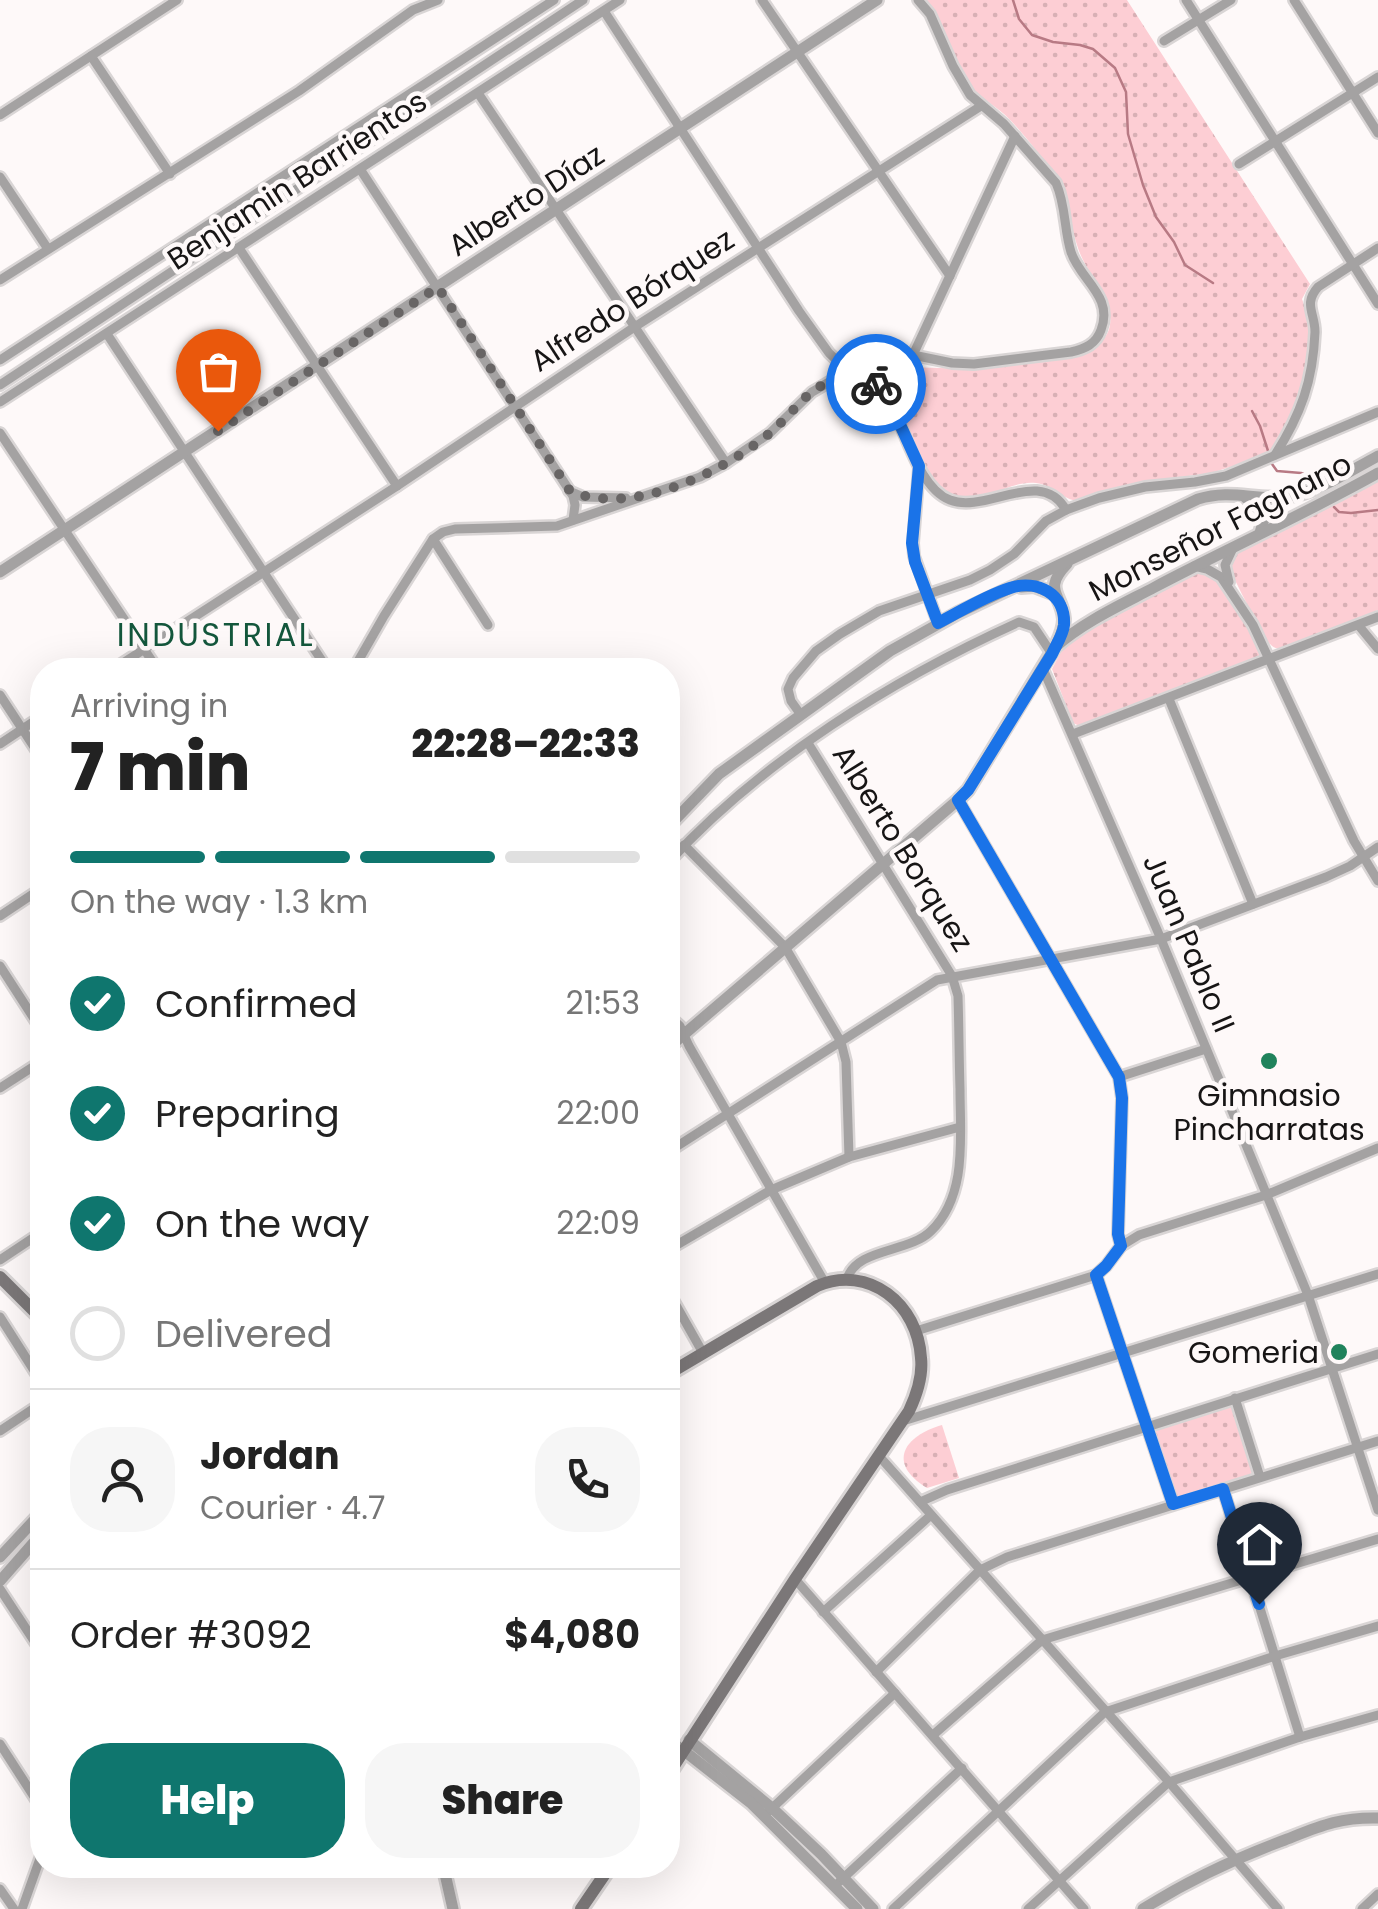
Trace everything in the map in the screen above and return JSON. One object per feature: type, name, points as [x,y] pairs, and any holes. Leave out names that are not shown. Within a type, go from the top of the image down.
[{"type":"main road","points":[[0,1278],[30,1307]]},
{"type":"main road","points":[[680,1367],[825,1283],[847,1279],[868,1282],[886,1292],[905,1312],[916,1332],[922,1356],[913,1402],[903,1421],[680,1756]]},
{"type":"main road","points":[[581,1909],[602,1878]]},
{"type":"street","points":[[0,115],[177,0]]},
{"type":"street","points":[[406,0],[413,10]]},
{"type":"street","points":[[0,280],[299,92],[413,10],[438,0]]},
{"type":"street","points":[[0,360],[554,0]]},
{"type":"street","name":"Benjamin Barrientos","points":[[0,385],[583,0]]},
{"type":"street","name":"Benjamin Barrientos","points":[[0,402],[620,0]]},
{"type":"street","points":[[762,0],[950,276]]},
{"type":"street","name":"Alberto Díaz","points":[[0,572],[878,0]]},
{"type":"street","points":[[913,355],[952,364],[974,364],[1082,350],[1098,336],[1104,317],[1093,284],[1071,253],[1056,183],[963,84],[930,14],[918,0]]},
{"type":"street","points":[[1186,0],[1378,304]]},
{"type":"street","points":[[1164,41],[1231,0]]},
{"type":"street","points":[[1294,0],[1378,132]]},
{"type":"street","points":[[604,11],[829,353],[848,371],[870,377],[892,407],[934,490],[942,497],[970,504],[1036,490],[1054,496],[1066,510]]},
{"type":"street","points":[[91,56],[170,174]]},
{"type":"street","points":[[1239,164],[1378,76]]},
{"type":"street","points":[[478,92],[726,463]]},
{"type":"street","name":"Alfredo Bórquez","points":[[130,658],[636,326],[981,106]]},
{"type":"street","points":[[415,110],[424,128]]},
{"type":"street","points":[[870,377],[913,355],[1015,136]]},
{"type":"street","points":[[360,169],[570,491],[575,505],[573,520]]},
{"type":"street","points":[[0,177],[48,249]]},
{"type":"street","points":[[238,248],[397,486]]},
{"type":"street","points":[[1275,455],[1308,390],[1315,330],[1310,296],[1378,248]]},
{"type":"street","points":[[107,334],[320,658]]},
{"type":"street","points":[[360,658],[433,539],[443,532],[546,528],[700,476],[770,433],[812,392],[848,371]]},
{"type":"street","points":[[801,715],[788,689],[816,651],[879,611],[970,580],[1002,564],[1046,521],[1066,510],[1146,487],[1226,476],[1378,412]]},
{"type":"street","points":[[0,433],[150,658]]},
{"type":"street","name":"Monseñor Fagnano","points":[[680,815],[719,774],[890,651],[938,623],[1183,504],[1211,495],[1298,494],[1378,456]]},
{"type":"street","points":[[919,466],[912,543],[915,562],[938,623]]},
{"type":"street","name":"Monseñor Fagnano","points":[[680,1037],[968,790],[1054,651],[1098,617],[1378,473]]},
{"type":"street","points":[[570,491],[583,497],[635,498]]},
{"type":"street","points":[[1238,494],[1260,507],[1265,515],[1260,533]]},
{"type":"street","points":[[433,539],[488,625]]},
{"type":"street","points":[[1232,548],[1225,571],[1234,594]]},
{"type":"street","points":[[680,850],[770,770],[897,684],[956,652],[1019,622],[1034,627],[1054,651],[1064,621],[1055,582],[1070,561]]},
{"type":"street","points":[[1194,566],[1216,572],[1254,625],[1354,841],[1378,880]]},
{"type":"street","points":[[1012,587],[1034,586],[1055,594]]},
{"type":"street","points":[[1062,609],[1080,617],[1098,617]]},
{"type":"street","points":[[1074,734],[1378,617]]},
{"type":"street","points":[[1358,626],[1378,649]]},
{"type":"street","name":"Juan Pablo II","points":[[1043,669],[1161,939],[1308,1295],[1378,1510]]},
{"type":"street","points":[[0,695],[30,741]]},
{"type":"street","points":[[1168,699],[1253,904]]},
{"type":"street","points":[[0,744],[30,725]]},
{"type":"street","name":"Alberto Borquez","points":[[808,743],[952,976],[958,996],[957,1178],[938,1223],[928,1234],[856,1263],[847,1279]]},
{"type":"street","points":[[958,800],[1119,1077],[1121,1246]]},
{"type":"street","points":[[684,845],[785,947],[841,1042],[846,1062],[849,1156]]},
{"type":"street","points":[[680,1145],[938,980],[1161,939],[1326,877],[1378,848]]},
{"type":"street","points":[[0,916],[30,896]]},
{"type":"street","points":[[0,966],[30,1013]]},
{"type":"street","points":[[680,1028],[825,1283]]},
{"type":"street","points":[[1119,1077],[1206,1049]]},
{"type":"street","points":[[0,1088],[30,1069]]},
{"type":"street","points":[[680,1243],[771,1190],[849,1156],[960,1127]]},
{"type":"street","points":[[916,1332],[1096,1275],[1121,1246],[1139,1235],[1266,1195],[1378,1148]]},
{"type":"street","points":[[0,1260],[30,1240]]},
{"type":"street","points":[[903,1421],[1378,1274]]},
{"type":"street","points":[[1096,1275],[1173,1504]]},
{"type":"street","points":[[680,1311],[704,1352]]},
{"type":"street","points":[[0,1316],[30,1364]]},
{"type":"street","points":[[920,1502],[947,1490],[1378,1354]]},
{"type":"street","points":[[1235,1398],[1260,1477]]},
{"type":"street","points":[[0,1431],[30,1411]]},
{"type":"street","points":[[876,1672],[980,1570],[1008,1557],[1378,1442]]},
{"type":"street","points":[[879,1456],[1276,1908]]},
{"type":"street","points":[[1223,1489],[1300,1737]]},
{"type":"street","points":[[823,1612],[931,1514]]},
{"type":"street","points":[[0,1557],[30,1525]]},
{"type":"street","points":[[932,1735],[1042,1640],[1378,1540]]},
{"type":"street","points":[[30,1547],[0,1585],[30,1634]]},
{"type":"street","points":[[795,1579],[1084,1909]]},
{"type":"street","points":[[893,1909],[1105,1712],[1378,1626]]},
{"type":"street","points":[[768,1812],[895,1693]]},
{"type":"street","points":[[1028,1909],[1169,1782],[1378,1715]]},
{"type":"street","points":[[680,1743],[768,1812],[839,1882],[873,1909]]},
{"type":"street","points":[[0,1744],[30,1790]]},
{"type":"street","points":[[839,1882],[962,1768]]},
{"type":"street","points":[[1143,1909],[1234,1859],[1336,1820],[1378,1818]]},
{"type":"street","points":[[22,1909],[33,1878]]},
{"type":"street","points":[[445,1878],[453,1909]]},
{"type":"street","points":[[839,1882],[857,1909]]},
{"type":"street","points":[[0,1889],[14,1909]]},
{"type":"street","points":[[1362,1909],[1378,1894]]},
{"type":"shaded area","points":[[925,0],[1127,0],[1310,284],[1302,299],[1310,322],[1305,374],[1296,407],[1271,451],[1211,473],[1142,482],[1079,501],[1042,484],[1027,483],[985,496],[954,497],[932,479],[898,406],[878,378],[906,367],[974,369],[1082,355],[1100,343],[1108,331],[1110,317],[1077,245],[1065,199],[1053,173],[1010,120],[969,85]]},
{"type":"shaded area","points":[[1378,481],[1378,610],[1285,648],[1274,647],[1255,619],[1228,564],[1239,552]]},
{"type":"shaded area","points":[[1196,573],[1212,577],[1227,591],[1250,626],[1263,658],[1082,727],[1073,723],[1052,669],[1063,648],[1081,633]]},
{"type":"shaded area","points":[[1233,1403],[1256,1474],[1175,1499],[1154,1427]]},
{"type":"shaded area","points":[[942,1425],[959,1478],[927,1488],[907,1469],[905,1451],[918,1436]]},
{"type":"waterway","points":[[1013,0],[1019,19],[1032,35],[1093,49],[1115,68],[1126,92],[1128,134],[1156,217],[1185,265],[1213,283]]},
{"type":"waterway","points":[[1252,411],[1269,454]]},
{"type":"waterway","points":[[1272,464],[1277,471],[1301,473],[1320,481]]},
{"type":"waterway","points":[[1334,507],[1339,512],[1351,513],[1378,510]]},
{"type":"way so far","points":[[218,431],[438,287],[570,491],[583,497],[635,498],[700,476],[770,433],[812,392],[836,377],[848,371],[870,377],[876,384]]},
{"type":"place","name":"Gimnasio Pincharratas","points":[[1269,1061]]},
{"type":"place","name":"Gomeria","points":[[1339,1352]]},
{"type":"district","name":"INDUSTRIAL","points":[[216,634]]},
{"type":"route","points":[[876,384],[892,407],[919,466],[912,543],[915,562],[938,623],[1012,587],[1047,590],[1055,594],[1062,609],[1062,632],[1052,654],[958,800],[1119,1077],[1121,1246],[1096,1275],[1173,1504],[1223,1489],[1259,1604]]}]
